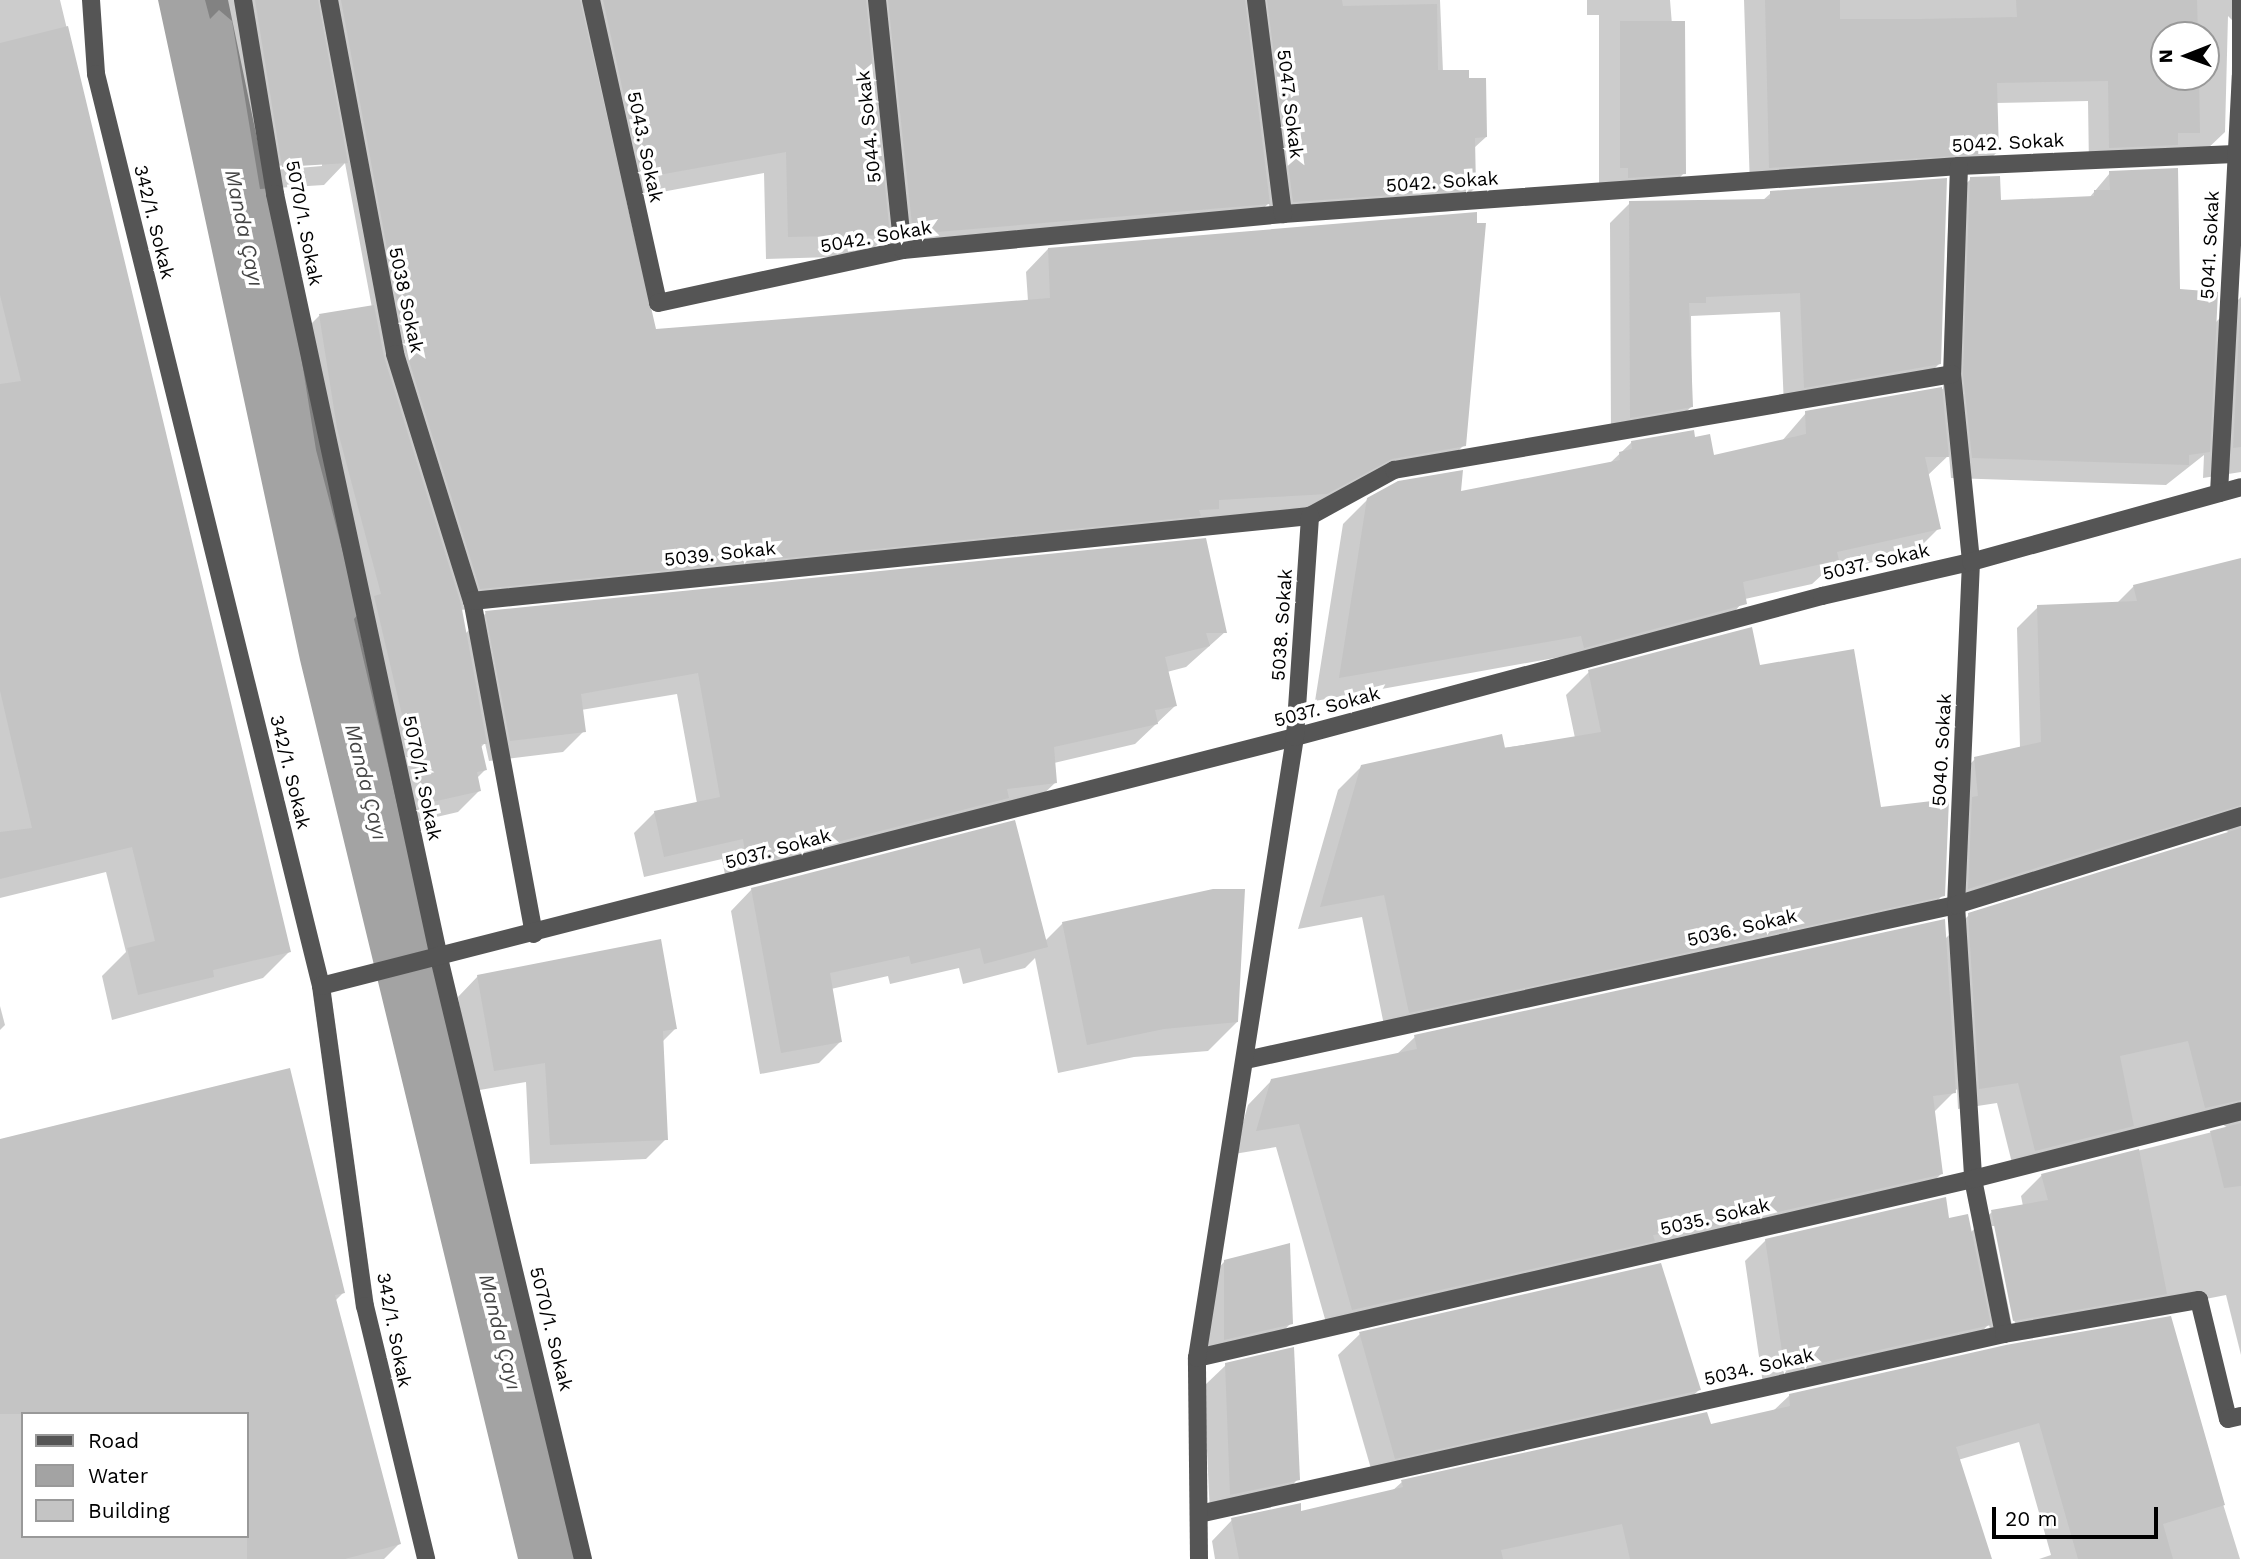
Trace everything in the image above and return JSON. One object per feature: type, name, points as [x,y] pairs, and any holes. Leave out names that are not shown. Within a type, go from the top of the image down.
[{"type":"street","name":"342/1. Sokak","points":[[91,0],[96,74],[321,986],[365,1306],[426,1559]]},
{"type":"street","name":"5070/1. Sokak","points":[[243,0],[275,194],[431,960],[583,1559]]},
{"type":"street","name":"5038 Sokak","points":[[329,0],[395,354],[472,601]]},
{"type":"street","name":"5043. Sokak","points":[[591,0],[657,303]]},
{"type":"street","name":"5044. Sokak","points":[[877,0],[903,250]]},
{"type":"street","name":"5047. Sokak","points":[[1256,0],[1283,214]]},
{"type":"street","name":"5041. Sokak","points":[[2219,493],[2241,0]]},
{"type":"street","name":"5042. Sokak","points":[[657,303],[903,250],[1283,214],[1959,166],[2235,154]]},
{"type":"street","name":"5040. Sokak","points":[[1959,166],[1952,374],[1971,562],[1956,905],[1973,1179],[2004,1334]]},
{"type":"street","points":[[1310,516],[1394,470],[1952,374]]},
{"type":"street","name":"5037. Sokak","points":[[321,986],[534,934],[1295,737],[1822,596],[1971,562],[2241,487]]},
{"type":"street","name":"5039. Sokak","points":[[472,601],[1310,516]]},
{"type":"street","name":"5038. Sokak","points":[[1199,1559],[1197,1359],[1295,737],[1310,516]]},
{"type":"street","points":[[472,601],[534,934]]},
{"type":"street","name":"5036. Sokak","points":[[1246,1060],[1956,905],[2241,816]]},
{"type":"street","name":"5035. Sokak","points":[[1197,1359],[1973,1179],[2241,1111]]},
{"type":"street","name":"5034. Sokak","points":[[1199,1514],[2004,1334],[2199,1300],[2228,1419],[2241,1416]]},
{"type":"water","name":"Manda Çayı","points":[[158,0],[228,0],[364,649],[586,1559],[518,1559],[300,660]]},
{"type":"building","points":[[255,0],[318,0],[348,163],[282,167]]},
{"type":"building","points":[[341,0],[580,0],[656,329],[1050,298],[1048,248],[1477,212],[1477,223],[1486,223],[1466,446],[1392,459],[1327,494],[1219,500],[1219,509],[1199,510],[1201,516],[480,589],[406,351]]},
{"type":"building","points":[[603,0],[866,0],[890,235],[788,237],[786,152],[642,178]]},
{"type":"building","points":[[888,0],[1245,0],[1270,204],[913,234]]},
{"type":"building","points":[[1267,0],[1342,0],[1343,6],[1437,4],[1438,70],[1469,70],[1469,78],[1486,78],[1487,137],[1475,138],[1476,189],[1293,202]]},
{"type":"building","points":[[1765,0],[1840,0],[1840,19],[1920,19],[2017,17],[2016,0],[2197,0],[2198,21],[2150,21],[2150,91],[2199,91],[2200,133],[2178,133],[2178,145],[2109,148],[2108,81],[1997,83],[1999,153],[1769,168]]},
{"type":"building","points":[[1620,21],[1685,21],[1686,174],[1628,178],[1628,168],[1620,168]]},
{"type":"building","points":[[68,26],[291,952],[213,970],[214,977],[138,995],[127,948],[155,941],[132,847],[0,879],[0,832],[32,828],[0,691],[0,384],[21,381],[0,295],[0,43]]},
{"type":"building","points":[[2178,168],[2180,289],[2218,292],[2210,452],[2189,455],[2189,465],[1972,458],[1963,374],[1970,177],[2000,176],[2001,200],[2094,196],[2094,190],[2110,190],[2109,171]]},
{"type":"building","points":[[1947,178],[1941,364],[1804,388],[1800,293],[1706,297],[1706,303],[1689,303],[1693,407],[1630,418],[1629,201],[1770,199],[1770,191]]},
{"type":"building","points":[[2241,294],[2241,447],[2233,448]]},
{"type":"building","points":[[374,305],[384,357],[461,604],[487,744],[481,744],[487,770],[477,772],[481,791],[423,804],[374,596],[381,594],[337,428],[319,314]]},
{"type":"building","points":[[1942,387],[1949,457],[1925,457],[1941,529],[1837,552],[1839,560],[1743,582],[1747,604],[1584,648],[1581,636],[1339,678],[1367,498],[1398,481],[1463,470],[1461,491],[1620,460],[1619,452],[1632,449],[1631,441],[1694,430],[1695,437],[1710,434],[1714,455],[1806,434],[1805,411]]},
{"type":"building","points":[[1206,538],[1227,633],[1206,633],[1210,646],[1165,657],[1177,706],[1155,710],[1158,724],[1054,747],[1057,783],[1007,789],[1009,798],[747,865],[743,839],[664,857],[654,811],[720,797],[698,673],[581,694],[586,732],[510,741],[485,611]]},
{"type":"building","points":[[2241,558],[2241,805],[1968,889],[1972,797],[1978,796],[1974,757],[2041,742],[2037,605],[2137,601],[2133,585]]},
{"type":"building","points":[[1752,627],[1760,665],[1854,649],[1881,807],[1949,799],[1945,896],[1409,1013],[1384,895],[1320,907],[1361,765],[1502,734],[1505,748],[1601,732],[1588,670]]},
{"type":"building","points":[[1015,820],[1048,947],[984,964],[980,948],[911,964],[909,956],[830,973],[842,1042],[781,1053],[751,888]]},
{"type":"building","points":[[2241,828],[2241,1100],[2205,1108],[2188,1041],[2120,1056],[2134,1126],[2035,1151],[2018,1083],[1979,1089],[1968,913]]},
{"type":"building","points":[[1213,889],[1245,889],[1238,1022],[1164,1029],[1087,1045],[1062,922]]},
{"type":"building","points":[[1945,919],[1956,1093],[1933,1096],[1943,1174],[1730,1223],[1653,1235],[1655,1241],[1352,1310],[1299,1124],[1256,1131],[1271,1079],[1417,1049],[1414,1035]]},
{"type":"building","points":[[661,939],[677,1029],[663,1031],[668,1140],[550,1145],[545,1063],[494,1071],[477,975]]},
{"type":"building","points":[[290,1068],[345,1293],[335,1295],[401,1544],[345,1559],[247,1559],[248,1412],[0,1414],[0,1139]]},
{"type":"building","points":[[2241,1123],[2241,1186],[2224,1188],[2210,1131]]},
{"type":"building","points":[[2139,1149],[2167,1294],[2013,1321],[1991,1210],[2048,1200],[2041,1174]]},
{"type":"building","points":[[1946,1197],[1949,1218],[1968,1214],[1991,1325],[1785,1371],[1765,1239]]},
{"type":"building","points":[[1290,1243],[1293,1324],[1224,1340],[1224,1260]]},
{"type":"building","points":[[1661,1263],[1701,1390],[1395,1459],[1359,1332]]},
{"type":"building","points":[[2171,1316],[2225,1505],[2163,1524],[2173,1559],[2078,1559],[2039,1423],[1956,1447],[1992,1559],[1630,1559],[1622,1524],[1501,1550],[1503,1559],[1239,1559],[1231,1518],[1301,1503],[1301,1511],[1403,1487],[1401,1480],[1707,1412],[1711,1424],[1790,1406],[1789,1394],[2006,1345]]},
{"type":"building","points":[[1294,1347],[1300,1480],[1230,1495],[1225,1363]]}]
